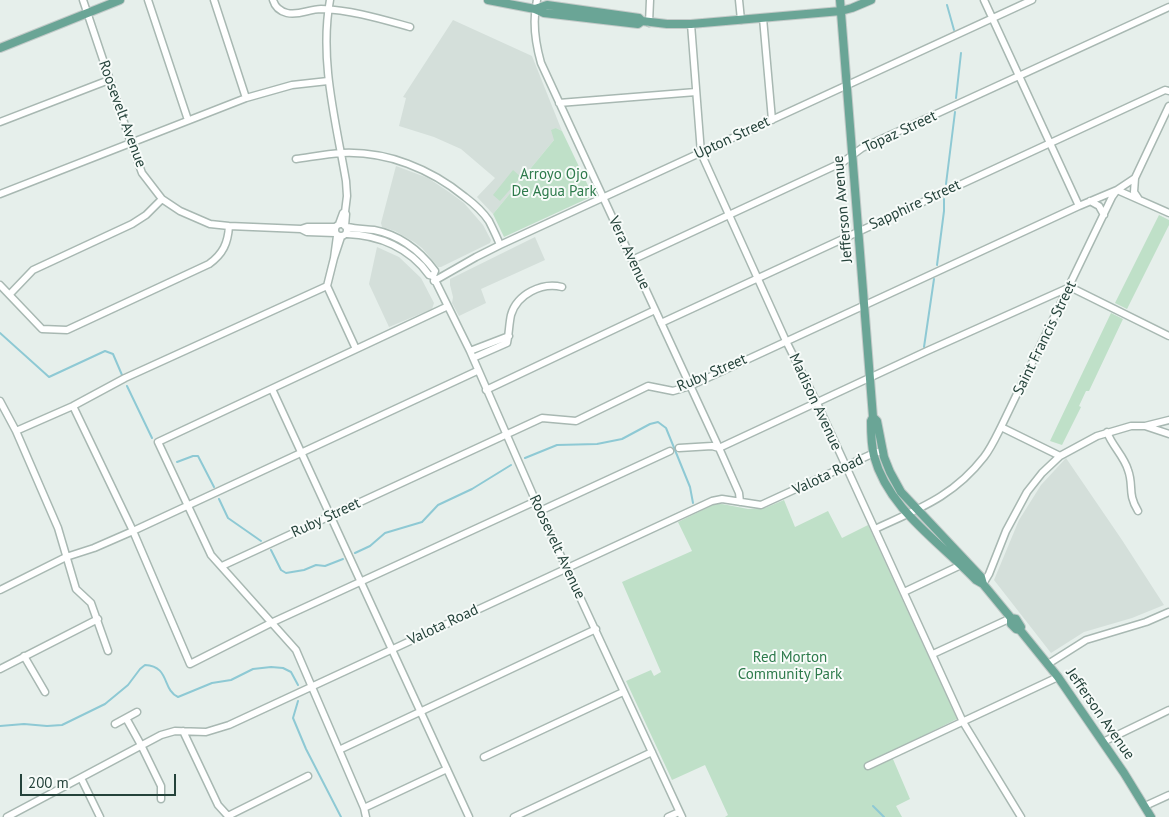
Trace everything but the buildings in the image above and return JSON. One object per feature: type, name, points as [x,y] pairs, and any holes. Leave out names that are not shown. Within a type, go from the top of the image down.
[{"type":"main road","points":[[0,48],[120,0]]},
{"type":"main road","points":[[488,0],[535,9],[547,5],[639,18],[645,22],[667,24],[691,24],[840,11],[871,0]]},
{"type":"main road","name":"Jefferson Avenue","points":[[840,0],[873,417],[871,421],[874,453],[880,472],[892,494],[908,514],[976,580],[983,584],[1011,618],[1016,620],[1021,627],[1020,630],[1058,677],[1104,742],[1151,817]]},
{"type":"main road","name":"Jefferson Avenue","points":[[873,417],[877,421],[883,451],[890,472],[901,492],[981,577],[983,584]]},
{"type":"street","name":"Roosevelt Avenue","points":[[83,0],[142,173],[162,199],[195,218],[210,224],[301,229],[307,227],[341,230],[367,235],[405,251],[434,279],[446,307],[470,351],[477,371],[540,511],[680,814]]},
{"type":"street","points":[[148,0],[188,120]]},
{"type":"street","points":[[214,0],[246,98]]},
{"type":"street","points":[[273,0],[280,10],[286,12],[299,13],[312,9],[328,10],[364,15],[410,27]]},
{"type":"street","points":[[330,0],[327,48],[328,80],[347,196],[346,214],[327,286],[356,349]]},
{"type":"street","name":"Vera Avenue","points":[[537,0],[534,41],[540,63],[719,448],[739,493],[740,502]]},
{"type":"street","points":[[645,22],[650,0]]},
{"type":"street","points":[[739,0],[741,20]]},
{"type":"street","points":[[984,0],[1079,206]]},
{"type":"street","name":"Upton Street","points":[[434,279],[500,245],[1032,0]]},
{"type":"street","name":"Topaz Street","points":[[632,260],[843,162],[862,148],[1169,6]]},
{"type":"street","points":[[763,18],[772,120]]},
{"type":"street","name":"Madison Avenue","points":[[691,24],[701,153],[963,722],[1021,817]]},
{"type":"street","points":[[0,122],[109,80]]},
{"type":"street","points":[[0,194],[246,98],[292,85],[328,80]]},
{"type":"street","name":"Sapphire Street","points":[[661,323],[1050,142],[1165,90],[1169,91]]},
{"type":"street","points":[[559,103],[696,92]]},
{"type":"street","points":[[1138,198],[1134,192],[1135,178],[1169,106]]},
{"type":"street","points":[[296,159],[341,153],[379,156],[405,162],[436,176],[475,206],[488,220],[500,245]]},
{"type":"street","name":"Saint Francis Street","points":[[875,529],[938,499],[959,485],[985,455],[1001,427],[1117,190],[1135,178]]},
{"type":"street","points":[[1117,190],[1169,213]]},
{"type":"street","name":"Ruby Street","points":[[222,566],[542,418],[576,421],[648,386],[673,391],[690,386],[1117,190]]},
{"type":"street","points":[[10,294],[33,270],[132,224],[146,215],[162,199]]},
{"type":"street","points":[[1090,201],[1099,206],[1104,215]]},
{"type":"street","points":[[0,285],[42,329],[67,330],[210,264],[218,258],[226,247],[229,226]]},
{"type":"street","points":[[16,431],[73,406],[125,378],[327,286]]},
{"type":"street","points":[[473,358],[507,343],[512,313],[516,304],[524,296],[546,286],[562,287]]},
{"type":"street","points":[[679,448],[712,446],[719,448],[1070,288],[1169,336]]},
{"type":"street","points":[[366,817],[364,808],[296,650],[273,622],[211,555],[158,442],[446,307]]},
{"type":"street","points":[[486,390],[655,310]]},
{"type":"street","points":[[470,351],[509,336]]},
{"type":"street","points":[[0,590],[66,557],[94,548],[188,506],[477,371]]},
{"type":"street","points":[[272,390],[469,817]]},
{"type":"street","points":[[0,402],[16,431],[58,528],[76,589],[91,603],[108,651]]},
{"type":"street","points":[[73,406],[132,531],[190,664],[273,622],[536,501]]},
{"type":"street","points":[[983,584],[1015,512],[1027,492],[1042,473],[1060,456],[1107,432],[1169,420]]},
{"type":"street","points":[[1145,426],[1169,434]]},
{"type":"street","points":[[1001,427],[1060,456]]},
{"type":"street","points":[[1107,432],[1110,441],[1128,468],[1132,501],[1138,511]]},
{"type":"street","points":[[540,511],[670,450]]},
{"type":"street","name":"Valota Road","points":[[7,817],[161,735],[183,731],[206,732],[229,725],[712,501],[722,499],[761,506],[874,453],[883,451]]},
{"type":"street","points":[[904,592],[961,565]]},
{"type":"street","points":[[1048,664],[1086,640],[1146,622],[1169,612]]},
{"type":"street","points":[[933,654],[1011,618]]},
{"type":"street","points":[[0,669],[98,619]]},
{"type":"street","points":[[339,750],[420,710],[596,629]]},
{"type":"street","points":[[24,656],[45,692]]},
{"type":"street","points":[[868,766],[1058,677]]},
{"type":"street","points":[[484,757],[623,692]]},
{"type":"street","points":[[1104,742],[1169,710]]},
{"type":"street","points":[[116,724],[137,712]]},
{"type":"street","points":[[126,718],[161,786],[161,799]]},
{"type":"street","points":[[183,731],[218,805],[228,816],[308,776]]},
{"type":"street","points":[[514,817],[652,752]]},
{"type":"street","points":[[364,808],[447,769]]},
{"type":"street","points":[[81,778],[100,817]]},
{"type":"street","points":[[1145,806],[1169,795]]},
{"type":"street","points":[[668,817],[680,814]]},
{"type":"shaded area","points":[[453,20],[532,56],[562,131],[556,128],[554,140],[493,214],[477,197],[495,178],[461,149],[434,137],[399,126],[406,98],[403,97]]},
{"type":"shaded area","points":[[396,166],[428,178],[464,203],[483,225],[491,240],[490,243],[438,267],[422,248],[414,242],[395,231],[382,227],[381,223]]},
{"type":"shaded area","points":[[535,237],[545,260],[481,289],[486,303],[459,316],[452,303],[450,279]]},
{"type":"shaded area","points":[[377,247],[399,257],[421,278],[434,303],[432,309],[389,327],[369,284]]},
{"type":"shaded area","points":[[1066,458],[1164,605],[1132,618],[1084,632],[1051,653],[994,580],[1019,520],[1041,485]]},
{"type":"green space","name":"Arroyo Ojo De Agua Park","points":[[556,128],[562,131],[593,196],[504,237],[493,214],[554,140],[551,130]]},
{"type":"green space","points":[[513,170],[521,177],[500,201],[493,195]]},
{"type":"green space","points":[[1159,215],[1169,220],[1169,225],[1127,309],[1115,303]]},
{"type":"green space","points":[[1111,313],[1123,319],[1089,391],[1086,391],[1079,406],[1081,407],[1062,445],[1050,441]]},
{"type":"green space","name":"Red Morton Community Park","points":[[784,500],[795,527],[828,511],[842,538],[868,525],[957,719],[890,752],[910,799],[896,806],[902,817],[725,817],[728,815],[705,765],[672,780],[626,681],[651,670],[654,676],[661,672],[622,582],[692,551],[678,522],[717,503],[748,509],[765,508]]},
{"type":"waterway","points":[[947,5],[954,30]]},
{"type":"waterway","points":[[956,98],[961,53]]},
{"type":"waterway","points":[[946,184],[955,112]]},
{"type":"waterway","points":[[937,265],[944,199]]},
{"type":"waterway","points":[[924,347],[934,279]]},
{"type":"waterway","points":[[0,333],[49,377],[105,351],[113,354],[122,375]]},
{"type":"waterway","points":[[127,386],[152,438]]},
{"type":"waterway","points":[[525,458],[557,445],[597,444],[622,439],[650,424],[658,422],[666,428],[690,487],[693,503]]},
{"type":"waterway","points":[[177,462],[198,456],[214,487]]},
{"type":"waterway","points":[[355,553],[370,546],[385,533],[422,522],[438,505],[472,489],[511,465]]},
{"type":"waterway","points":[[219,499],[228,518],[261,541]]},
{"type":"waterway","points":[[271,550],[281,570],[286,573],[304,570],[316,565],[325,566],[343,559]]},
{"type":"waterway","points":[[0,726],[24,724],[62,725],[105,704],[128,685],[145,665],[158,669],[173,694],[178,697],[212,683],[231,680],[253,669],[271,667],[283,668],[291,672],[298,685]]},
{"type":"waterway","points":[[298,701],[293,718],[306,749],[341,817]]},
{"type":"waterway","points":[[873,806],[884,817]]}]
